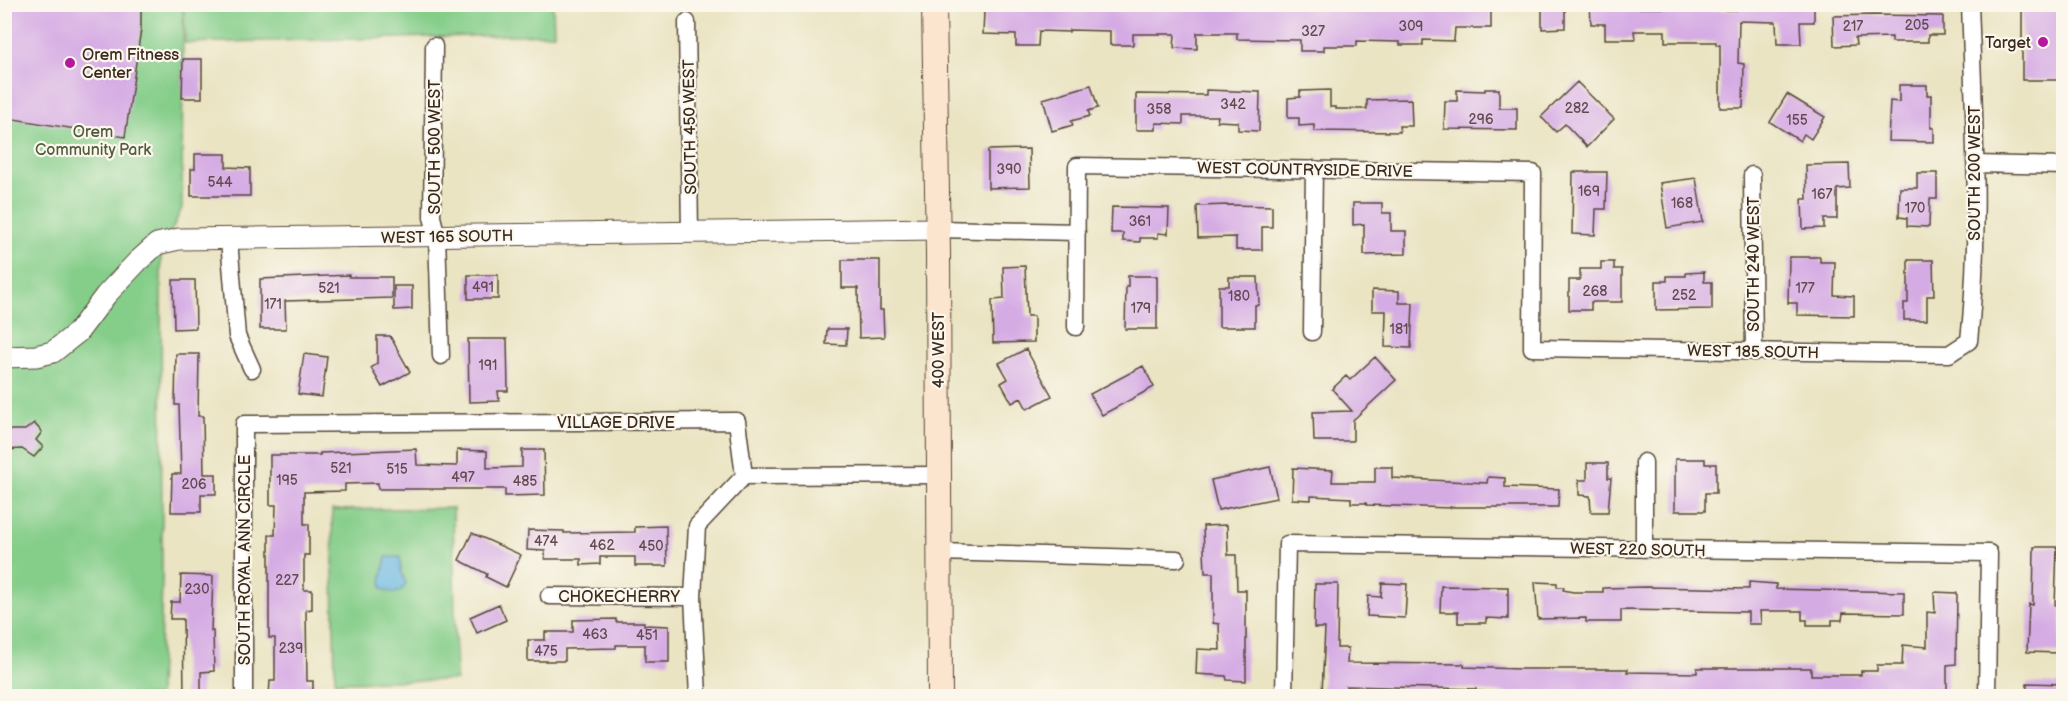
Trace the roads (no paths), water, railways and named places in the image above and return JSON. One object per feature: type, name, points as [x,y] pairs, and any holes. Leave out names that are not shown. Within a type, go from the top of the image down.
[{"type":"main road","name":"400 WEST","points":[[934,4],[938,229],[940,696]]},
{"type":"street","name":"SOUTH 200 WEST","points":[[1969,341],[1972,314],[1976,164],[1970,4]]},
{"type":"street","name":"SOUTH 450 WEST","points":[[687,22],[690,233]]},
{"type":"street","name":"SOUTH 500 WEST","points":[[434,46],[432,217],[437,236],[441,356]]},
{"type":"street","points":[[1976,164],[2064,166]]},
{"type":"street","name":"WEST COUNTRYSIDE DRIVE","points":[[1077,232],[1077,166],[1533,173],[1532,348]]},
{"type":"street","points":[[1312,332],[1314,168]]},
{"type":"street","name":"SOUTH 240 WEST","points":[[1752,176],[1754,352]]},
{"type":"street","points":[[938,229],[1077,232],[1076,327]]},
{"type":"street","name":"WEST 165 SOUTH","points":[[4,357],[36,356],[53,352],[78,332],[106,294],[157,244],[179,239],[938,229]]},
{"type":"street","points":[[229,240],[237,336],[252,369]]},
{"type":"street","name":"WEST 185 SOUTH","points":[[1532,348],[1949,354],[1969,341]]},
{"type":"street","name":"VILLAGE DRIVE","points":[[244,424],[737,421],[744,476]]},
{"type":"street","name":"SOUTH ROYAL ANN CIRCLE","points":[[244,424],[244,696]]},
{"type":"street","points":[[1644,462],[1644,549]]},
{"type":"street","points":[[744,476],[939,475]]},
{"type":"street","name":"CHOKECHERRY","points":[[549,596],[693,597],[697,526],[744,476]]},
{"type":"street","name":"WEST 220 SOUTH","points":[[1284,696],[1287,543],[1989,553],[1987,696]]},
{"type":"street","points":[[939,552],[1177,559]]},
{"type":"street","points":[[693,597],[698,696]]},
{"type":"water","points":[[386,557],[400,557],[401,571],[406,583],[401,591],[394,593],[382,589],[381,580]]},
{"type":"place","name":"Target","points":[[2043,42]]},
{"type":"place","name":"Orem Fitness Center","points":[[70,63]]},
{"type":"park label","name":"Orem Community Park","points":[[93,140]]}]
